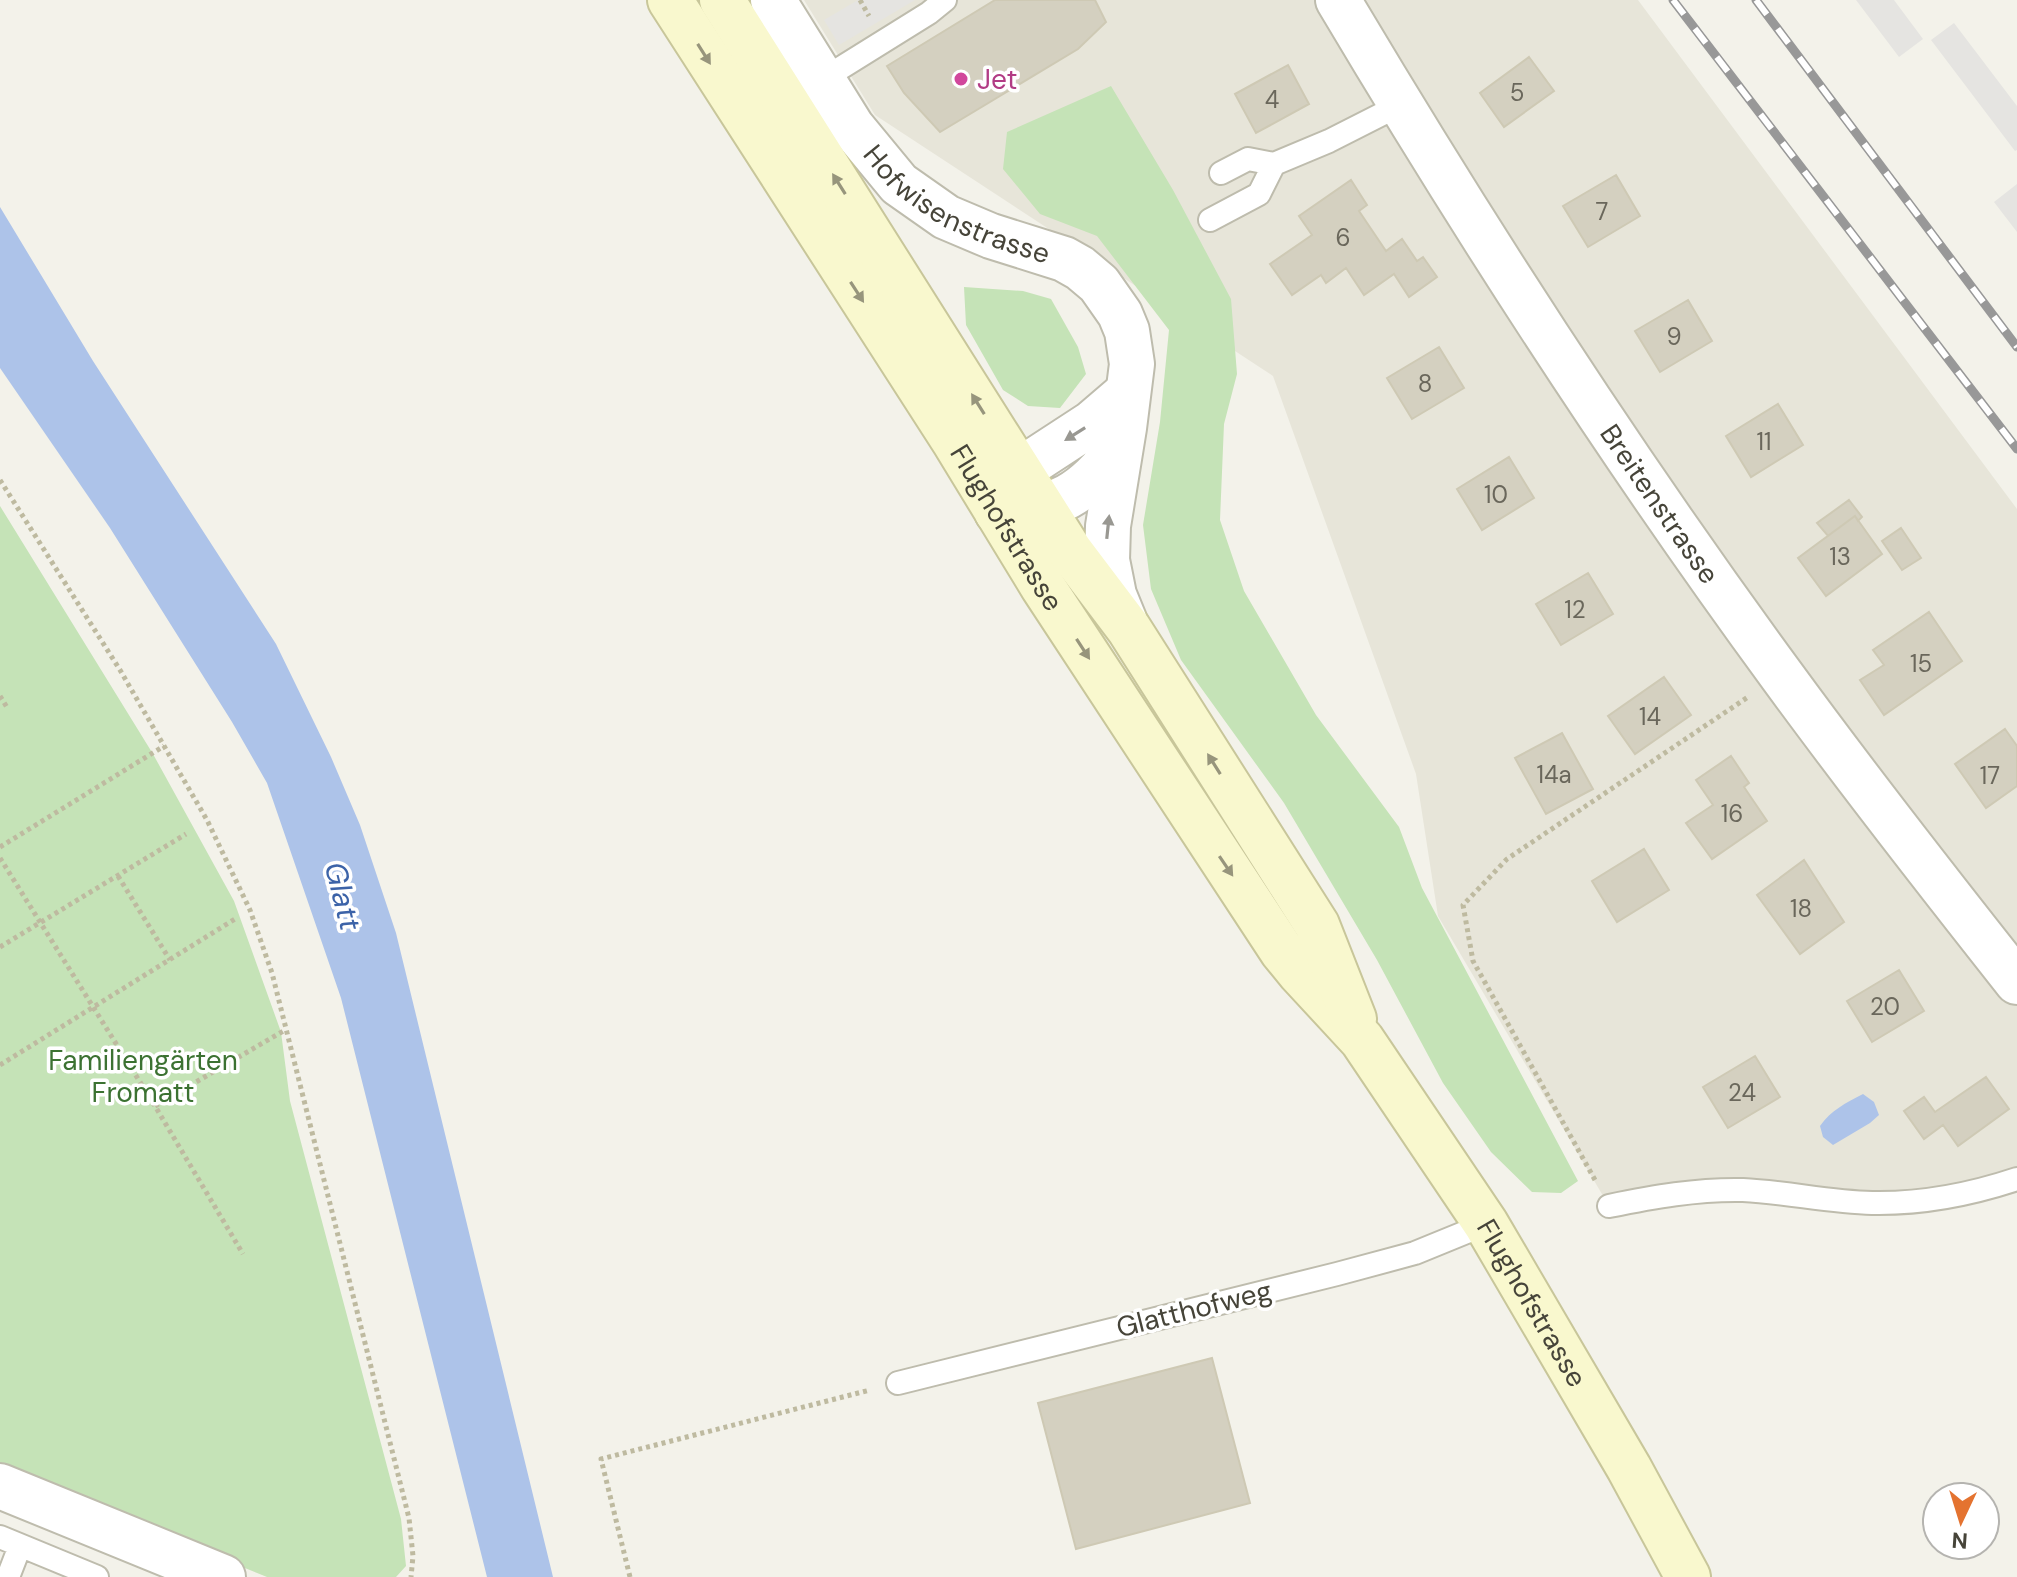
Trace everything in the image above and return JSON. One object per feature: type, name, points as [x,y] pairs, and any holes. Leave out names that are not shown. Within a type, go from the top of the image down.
[{"type":"main road","name":"Flughofstrasse","points":[[670,0],[954,441],[1043,587],[1282,951],[1362,1040],[1486,1224],[1629,1468],[1688,1577]]},
{"type":"main road","name":"Flughofstrasse","points":[[722,0],[1070,551],[1129,629],[1317,925],[1362,1040]]},
{"type":"street","name":"Hofwisenstrasse","points":[[773,0],[852,127],[899,184],[946,217],[991,236],[1064,259],[1080,268],[1111,298],[1127,331],[1132,364],[1108,526],[1107,560],[1114,595],[1129,629]]},
{"type":"street","name":"Breitenstrasse","points":[[1338,0],[1536,322],[1657,501],[1871,797],[2017,982]]},
{"type":"street","points":[[1120,447],[1101,472],[1078,491],[1042,506],[997,512],[1007,487],[1020,470],[1092,423],[1127,393]]},
{"type":"street","points":[[0,1486],[223,1577]]},
{"type":"lane","points":[[823,79],[945,0]]},
{"type":"lane","points":[[1221,173],[1248,159],[1274,164],[1329,141],[1400,105]]},
{"type":"lane","points":[[1210,220],[1259,194],[1274,164]]},
{"type":"lane","points":[[1609,1206],[1662,1195],[1744,1190],[1869,1203],[1908,1203],[1968,1194],[2017,1179]]},
{"type":"lane","name":"Glatthofweg","points":[[898,1383],[1415,1253],[1486,1224]]},
{"type":"lane","points":[[8,1577],[10,1542],[97,1577]]},
{"type":"path","points":[[0,480],[120,670],[207,820],[250,910],[272,973],[409,1518],[413,1556],[411,1577]]},
{"type":"path","points":[[1609,1206],[1473,961],[1463,905],[1507,859],[1781,675]]},
{"type":"path","points":[[0,696],[8,709]]},
{"type":"path","points":[[0,847],[164,746]]},
{"type":"path","points":[[0,947],[186,834]]},
{"type":"path","points":[[0,858],[155,1106],[243,1254]]},
{"type":"path","points":[[118,876],[170,960]]},
{"type":"path","points":[[0,1065],[235,919]]},
{"type":"path","points":[[155,1106],[286,1030]]},
{"type":"path","points":[[630,1577],[601,1459],[898,1383]]},
{"type":"shaded area","points":[[804,0],[1638,0],[2017,509],[2017,1179],[1968,1194],[1744,1190],[1609,1206],[1438,916],[1416,774],[1273,376],[875,115]]},
{"type":"shaded area","points":[[858,0],[915,0],[839,45],[824,20]]},
{"type":"shaded area","points":[[1856,0],[1894,0],[1923,39],[1899,57]]},
{"type":"shaded area","points":[[1954,23],[2017,106],[2015,151],[1931,40]]},
{"type":"shaded area","points":[[2017,184],[2017,232],[1994,202]]},
{"type":"green space","points":[[1111,86],[1173,190],[1231,299],[1237,374],[1224,424],[1220,520],[1244,591],[1316,715],[1399,827],[1422,888],[1578,1181],[1561,1193],[1532,1192],[1491,1152],[1443,1083],[1377,960],[1284,803],[1181,660],[1151,589],[1143,525],[1160,422],[1169,330],[1097,236],[1040,214],[1003,169],[1007,132]]},
{"type":"green space","points":[[964,287],[1023,291],[1051,299],[1078,347],[1086,374],[1060,408],[1028,406],[1003,390],[966,325]]},
{"type":"green space","name":"Familiengärten Fromatt","points":[[0,506],[153,754],[234,901],[281,1032],[290,1101],[401,1519],[406,1566],[396,1577],[267,1577],[0,1469]]},
{"type":"water","name":"Glatt","points":[[0,207],[93,361],[276,644],[360,825],[396,933],[553,1577],[487,1577],[341,998],[267,783],[110,528],[0,368]]},
{"type":"water","points":[[1863,1094],[1874,1102],[1879,1115],[1833,1145],[1823,1137],[1820,1126],[1834,1111]]},
{"type":"building","name":"Jet","points":[[995,0],[1095,0],[1106,22],[1078,49],[940,132],[904,93],[887,66]]},
{"type":"building","points":[[1529,57],[1554,91],[1504,127],[1480,93]]},
{"type":"building","points":[[1288,65],[1309,104],[1256,133],[1235,94]]},
{"type":"building","points":[[1616,175],[1640,216],[1588,247],[1563,206]]},
{"type":"building","points":[[1351,180],[1367,205],[1359,211],[1386,251],[1402,239],[1417,261],[1423,257],[1437,277],[1409,297],[1394,274],[1364,295],[1346,268],[1326,283],[1321,275],[1292,295],[1270,264],[1312,235],[1299,216]]},
{"type":"building","points":[[1688,300],[1712,341],[1660,372],[1635,331]]},
{"type":"building","points":[[1439,347],[1464,388],[1412,419],[1387,378]]},
{"type":"building","points":[[1778,404],[1803,445],[1751,477],[1726,436]]},
{"type":"building","points":[[1509,457],[1534,498],[1482,530],[1457,489]]},
{"type":"building","points":[[1849,500],[1862,517],[1858,521],[1855,516],[1828,536],[1817,523]]},
{"type":"building","points":[[1855,516],[1882,554],[1826,596],[1798,558]]},
{"type":"building","points":[[1901,528],[1921,558],[1902,570],[1882,541]]},
{"type":"building","points":[[1588,573],[1613,614],[1561,645],[1536,604]]},
{"type":"building","points":[[1929,612],[1962,661],[1884,715],[1860,680],[1884,665],[1873,650]]},
{"type":"building","points":[[1664,677],[1691,715],[1635,754],[1608,716]]},
{"type":"building","points":[[2005,729],[2017,746],[2017,786],[1986,808],[1955,764]]},
{"type":"building","points":[[1562,733],[1593,789],[1546,814],[1515,758]]},
{"type":"building","points":[[1731,756],[1749,783],[1744,787],[1767,821],[1712,859],[1686,823],[1713,805],[1696,780]]},
{"type":"building","points":[[1644,849],[1669,890],[1617,922],[1592,881]]},
{"type":"building","points":[[1804,860],[1844,922],[1800,954],[1757,895]]},
{"type":"building","points":[[1899,970],[1924,1011],[1872,1042],[1847,1001]]},
{"type":"building","points":[[1755,1056],[1780,1097],[1728,1128],[1703,1087]]},
{"type":"building","points":[[1986,1077],[2009,1109],[1958,1146],[1943,1125],[1924,1139],[1904,1111],[1924,1097],[1935,1112]]},
{"type":"building","points":[[1212,1358],[1250,1503],[1076,1549],[1038,1403]]},
{"type":"railway","points":[[1673,0],[2017,449]]},
{"type":"railway","points":[[1756,0],[2017,347]]},
{"type":"place","name":"Jet","points":[[961,79]]}]
